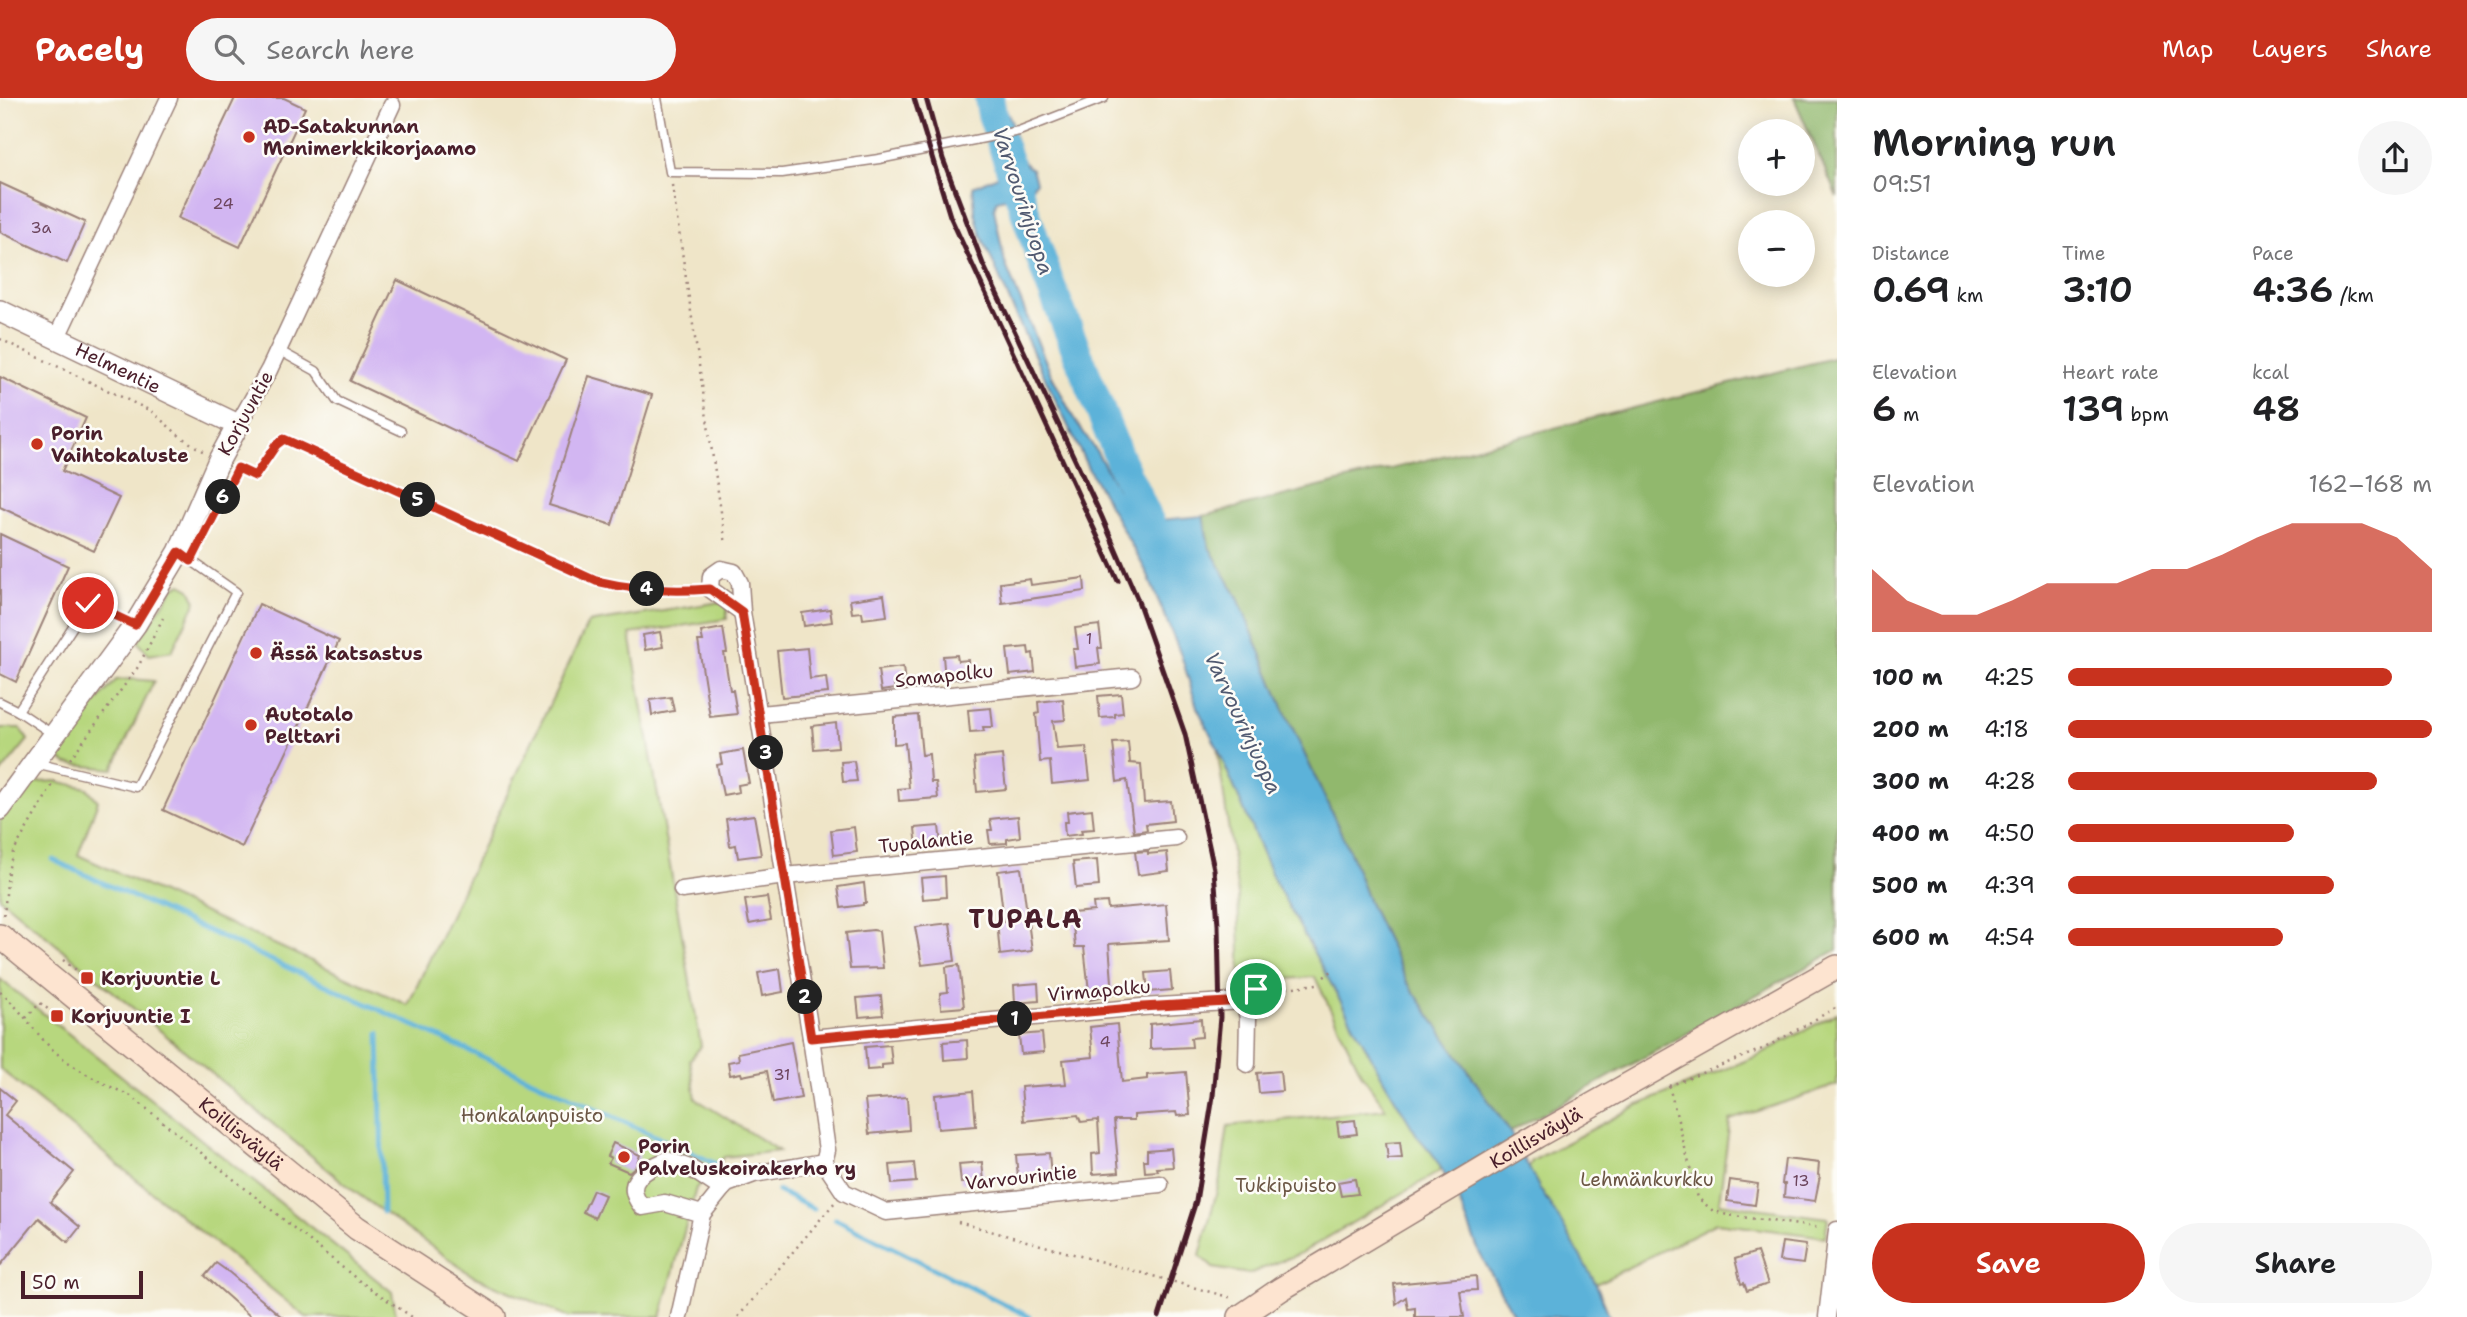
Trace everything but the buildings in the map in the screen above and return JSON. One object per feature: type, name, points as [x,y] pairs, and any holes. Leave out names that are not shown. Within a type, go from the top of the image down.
[{"type":"main road","name":"Koillisväylä","points":[[0,936],[357,1228],[493,1317]]},
{"type":"main road","name":"Koillisväylä","points":[[1243,1315],[1537,1136],[1837,967]]},
{"type":"street","points":[[57,337],[169,98]]},
{"type":"street","name":"Korjuuntie","points":[[0,809],[135,625],[179,552],[219,460],[278,350],[392,105]]},
{"type":"street","name":"Helmentie","points":[[0,311],[238,425]]},
{"type":"street","points":[[742,612],[710,589],[711,576],[721,569],[734,572],[740,583],[742,612],[811,1038],[827,1150],[824,1163],[844,1192]]},
{"type":"street","name":"Somapolku","points":[[760,714],[1132,677]]},
{"type":"street","name":"Tupalantie","points":[[682,890],[785,876],[1176,838]]},
{"type":"street","points":[[1247,1064],[1248,1018],[1244,1001],[1256,989],[1270,987]]},
{"type":"street","name":"Virmapolku","points":[[811,1038],[1142,1007],[1244,1001]]},
{"type":"street","points":[[702,1214],[665,1203],[642,1207],[634,1197],[634,1185],[644,1170],[667,1160],[690,1168],[722,1189]]},
{"type":"street","points":[[679,1317],[702,1214],[722,1189],[727,1184],[754,1174],[824,1163]]},
{"type":"street","name":"Varvourintie","points":[[844,1192],[886,1212],[1160,1184]]},
{"type":"street","points":[[1826,1317],[1837,1230]]},
{"type":"lane","points":[[657,98],[670,172],[782,173],[949,146],[1018,131],[1104,98]]},
{"type":"lane","points":[[278,350],[316,371],[337,401],[401,431]]},
{"type":"lane","points":[[32,763],[136,788],[236,593],[179,552]]},
{"type":"lane","points":[[18,711],[88,603],[135,625]]},
{"type":"lane","points":[[0,702],[55,736]]},
{"type":"path","points":[[670,172],[726,545]]},
{"type":"path","points":[[0,339],[151,411],[198,450],[255,476],[276,445],[284,439],[596,581],[635,588],[682,591],[710,589]]},
{"type":"path","points":[[0,921],[6,914],[8,871],[13,852],[61,771],[138,667],[168,608]]},
{"type":"path","points":[[1324,977],[1332,971]]},
{"type":"path","points":[[1270,987],[1283,989],[1317,984]]},
{"type":"path","points":[[0,992],[59,1054],[92,1079],[131,1096],[358,1280],[412,1317]]},
{"type":"path","points":[[26,1018],[40,1003],[57,1016]]},
{"type":"path","points":[[1837,1007],[1765,1048],[1670,1086],[1698,1198],[1712,1210],[1727,1214],[1837,1230]]},
{"type":"path","points":[[738,1317],[844,1192]]},
{"type":"path","points":[[956,1221],[1158,1275],[1236,1299],[1243,1315]]},
{"type":"green space","points":[[1794,98],[1837,98],[1837,197],[1815,146],[1815,119],[1803,119]]},
{"type":"green space","points":[[1837,357],[1837,950],[1510,1132],[1407,982],[1369,903],[1350,852],[1285,712],[1238,598],[1209,547],[1203,516]]},
{"type":"green space","points":[[181,584],[190,589],[196,601],[172,651],[149,655],[138,642],[174,587]]},
{"type":"green space","name":"Honkalanpuisto","points":[[727,601],[727,619],[630,634],[701,1046],[690,1060],[696,1099],[779,1151],[724,1157],[696,1188],[661,1317],[569,1317],[473,1276],[355,1192],[0,898],[0,821],[25,783],[56,781],[87,788],[98,801],[78,855],[408,1005],[588,623]]},
{"type":"green space","points":[[116,680],[154,681],[113,769],[67,764],[53,753]]},
{"type":"green space","points":[[0,728],[20,728],[28,740],[0,774]]},
{"type":"green space","name":"Tukkipuisto","points":[[1217,747],[1273,878],[1385,1082],[1418,1137],[1442,1170],[1301,1253],[1249,1274],[1213,1268],[1200,1256],[1221,1175],[1228,1126],[1386,1109],[1362,1075],[1315,977],[1241,982],[1238,895]]},
{"type":"green space","points":[[0,979],[392,1292],[396,1317],[306,1317],[0,1069]]},
{"type":"green space","name":"Lehmänkurkku","points":[[1837,1013],[1837,1085],[1730,1120],[1719,1203],[1828,1218],[1825,1237],[1716,1223],[1596,1284],[1528,1169],[1532,1161],[1636,1106],[1757,1056]]},
{"type":"water","points":[[981,98],[998,98],[1010,118],[1019,153],[1026,165],[1032,169],[1036,182],[1028,192],[997,200],[994,209],[1005,263],[1050,372],[1073,417],[1095,449],[1137,522],[1203,516],[1209,547],[1238,598],[1285,712],[1350,852],[1369,903],[1407,982],[1510,1132],[1596,1284],[1610,1317],[1515,1317],[1480,1254],[1461,1206],[1442,1170],[1418,1137],[1385,1082],[1273,878],[1197,707],[1181,655],[1146,571],[1088,468],[1020,325],[981,235],[975,212],[973,187],[1000,175]]},
{"type":"waterway","name":"Varvourinjuopa","points":[[989,98],[992,114],[1048,279],[1120,460],[1166,557]]},
{"type":"waterway","points":[[53,860],[716,1164]]},
{"type":"waterway","points":[[379,1033],[383,1212]]},
{"type":"waterway","points":[[778,1191],[814,1209]]},
{"type":"waterway","points":[[835,1219],[1030,1317]]},
{"type":"railway","points":[[914,98],[950,216],[1118,581]]},
{"type":"railway","points":[[926,98],[943,159],[983,264],[1137,598],[1185,734],[1214,869],[1220,1017],[1213,1096],[1196,1201],[1159,1317]]},
{"type":"place","name":"AD-Satakunnan Monimerkkikorjaamo","points":[[249,137]]},
{"type":"place","name":"Porin Vaihtokaluste","points":[[37,444]]},
{"type":"place","name":"Ässä katsastus","points":[[256,653]]},
{"type":"place","name":"Autotalo Pelttari","points":[[251,725]]},
{"type":"place","name":"Korjuuntie L","points":[[87,978]]},
{"type":"place","name":"Korjuuntie I","points":[[57,1016]]},
{"type":"place","name":"Porin Palveluskoirakerho ry","points":[[624,1157]]},
{"type":"district","name":"TUPALA","points":[[1026,919]]},
{"type":"route","points":[[88,603],[135,625],[179,552],[191,561],[238,468],[255,476],[276,445],[284,439],[596,581],[623,587],[682,591],[710,589],[742,612],[811,1038],[1142,1007],[1244,1001],[1256,989]]}]
